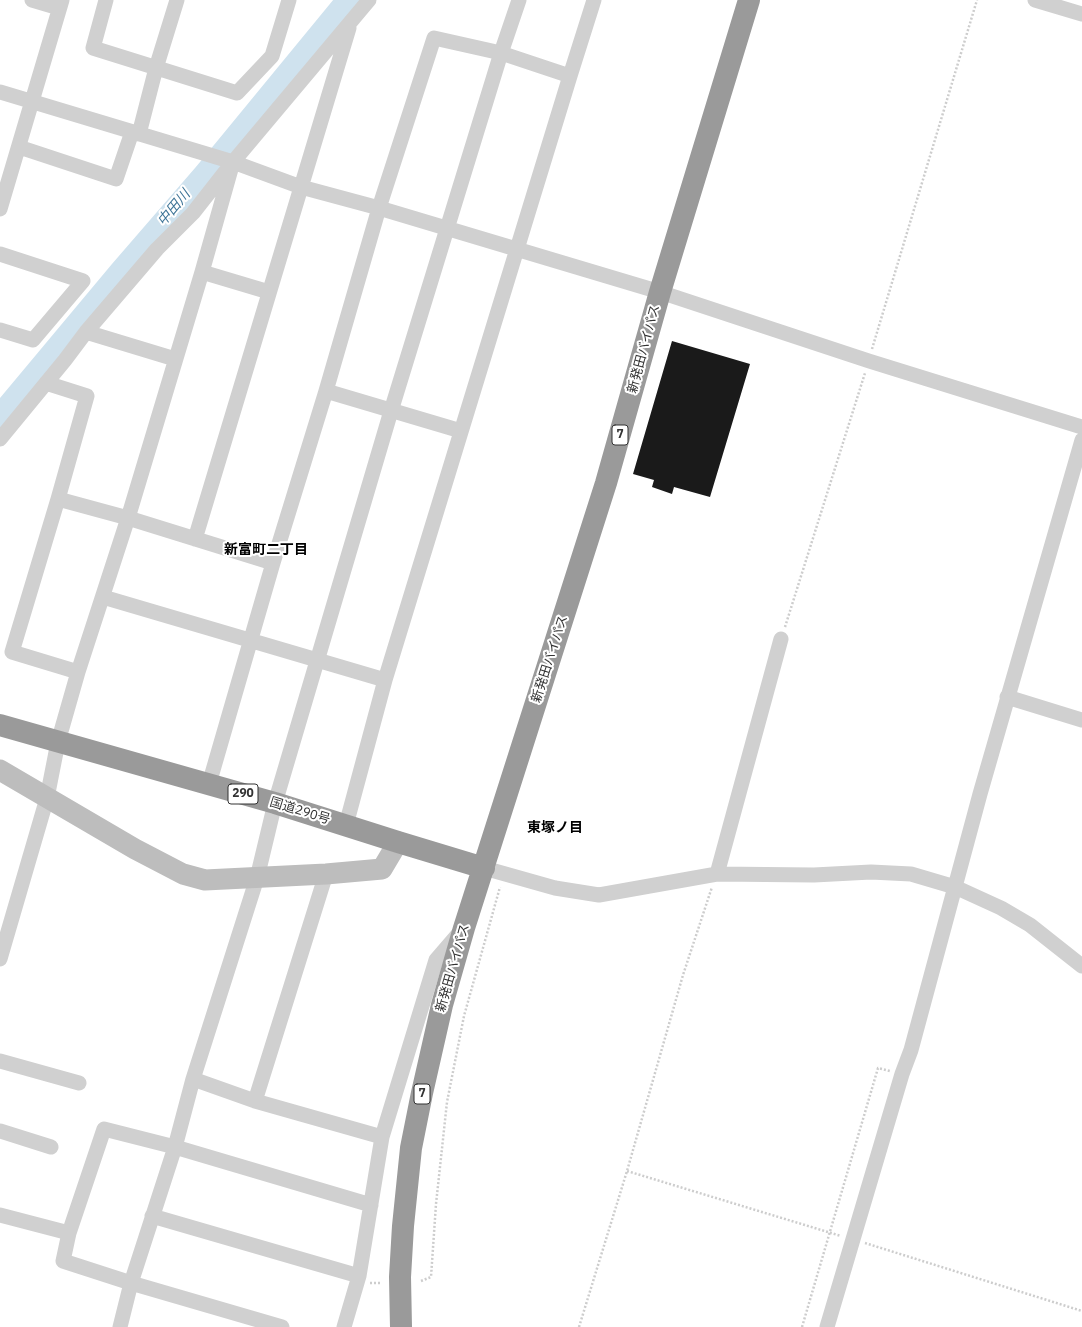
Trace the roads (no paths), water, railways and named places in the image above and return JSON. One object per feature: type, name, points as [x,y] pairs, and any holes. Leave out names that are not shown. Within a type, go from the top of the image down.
[{"type":"highway","name":"新発田バイパス","points":[[401,1327],[400,1277],[403,1226],[411,1148],[436,1028],[464,928],[494,871],[660,292],[749,0]]},
{"type":"highway","name":"国道290号","points":[[0,725],[209,784],[494,871]]},
{"type":"street","points":[[0,209],[61,4],[32,0]]},
{"type":"street","points":[[106,0],[93,48],[237,93],[272,56],[289,0]]},
{"type":"street","points":[[19,147],[116,179],[135,133],[176,0]]},
{"type":"street","points":[[0,439],[86,332],[157,249],[192,213],[230,161],[351,22],[368,0]]},
{"type":"street","points":[[120,1327],[131,1283],[175,1147],[193,1080],[257,878],[276,804],[391,411],[501,53],[519,0]]},
{"type":"street","points":[[346,825],[385,680],[594,0]]},
{"type":"street","points":[[1035,0],[1082,14]]},
{"type":"street","points":[[195,538],[351,22]]},
{"type":"street","points":[[209,784],[379,208],[434,38],[501,53],[570,76]]},
{"type":"street","points":[[0,92],[230,161],[301,187],[379,208],[660,292],[869,361],[1082,427]]},
{"type":"street","points":[[0,956],[47,798],[58,742],[78,672],[128,518],[202,272],[230,161]]},
{"type":"street","points":[[0,254],[83,281],[33,340],[0,330]]},
{"type":"street","points":[[202,272],[269,292]]},
{"type":"street","points":[[86,332],[175,359]]},
{"type":"street","points":[[46,383],[87,396],[12,652],[78,672]]},
{"type":"street","points":[[326,391],[461,431]]},
{"type":"street","points":[[827,1327],[852,1239],[913,1042],[1007,697],[1082,440]]},
{"type":"street","points":[[58,499],[128,518],[273,563]]},
{"type":"street","points":[[103,596],[385,680]]},
{"type":"street","points":[[717,874],[781,639]]},
{"type":"street","points":[[1007,697],[1082,720]]},
{"type":"street","points":[[0,770],[183,874],[205,880],[326,874],[382,869],[398,842]]},
{"type":"street","points":[[494,871],[555,888],[599,895],[717,874],[814,875],[871,872],[911,874],[955,887],[1001,908],[1030,925],[1082,966]]},
{"type":"street","points":[[255,1101],[326,874]]},
{"type":"street","points":[[344,1327],[359,1276],[382,1137],[436,960],[464,928]]},
{"type":"street","points":[[0,1061],[79,1084]]},
{"type":"street","points":[[193,1080],[255,1101],[382,1137]]},
{"type":"street","points":[[282,1327],[131,1283],[64,1261],[69,1233],[104,1129],[175,1147],[371,1205]]},
{"type":"street","points":[[0,1132],[51,1147]]},
{"type":"street","points":[[0,1215],[69,1233]]},
{"type":"street","points":[[152,1216],[359,1276]]},
{"type":"waterway","name":"中田川","points":[[0,416],[121,271],[205,174],[348,0]]},
{"type":"district","name":"新富町二丁目","points":[[266,550]]},
{"type":"district","name":"東塚ノ目","points":[[555,828]]}]
